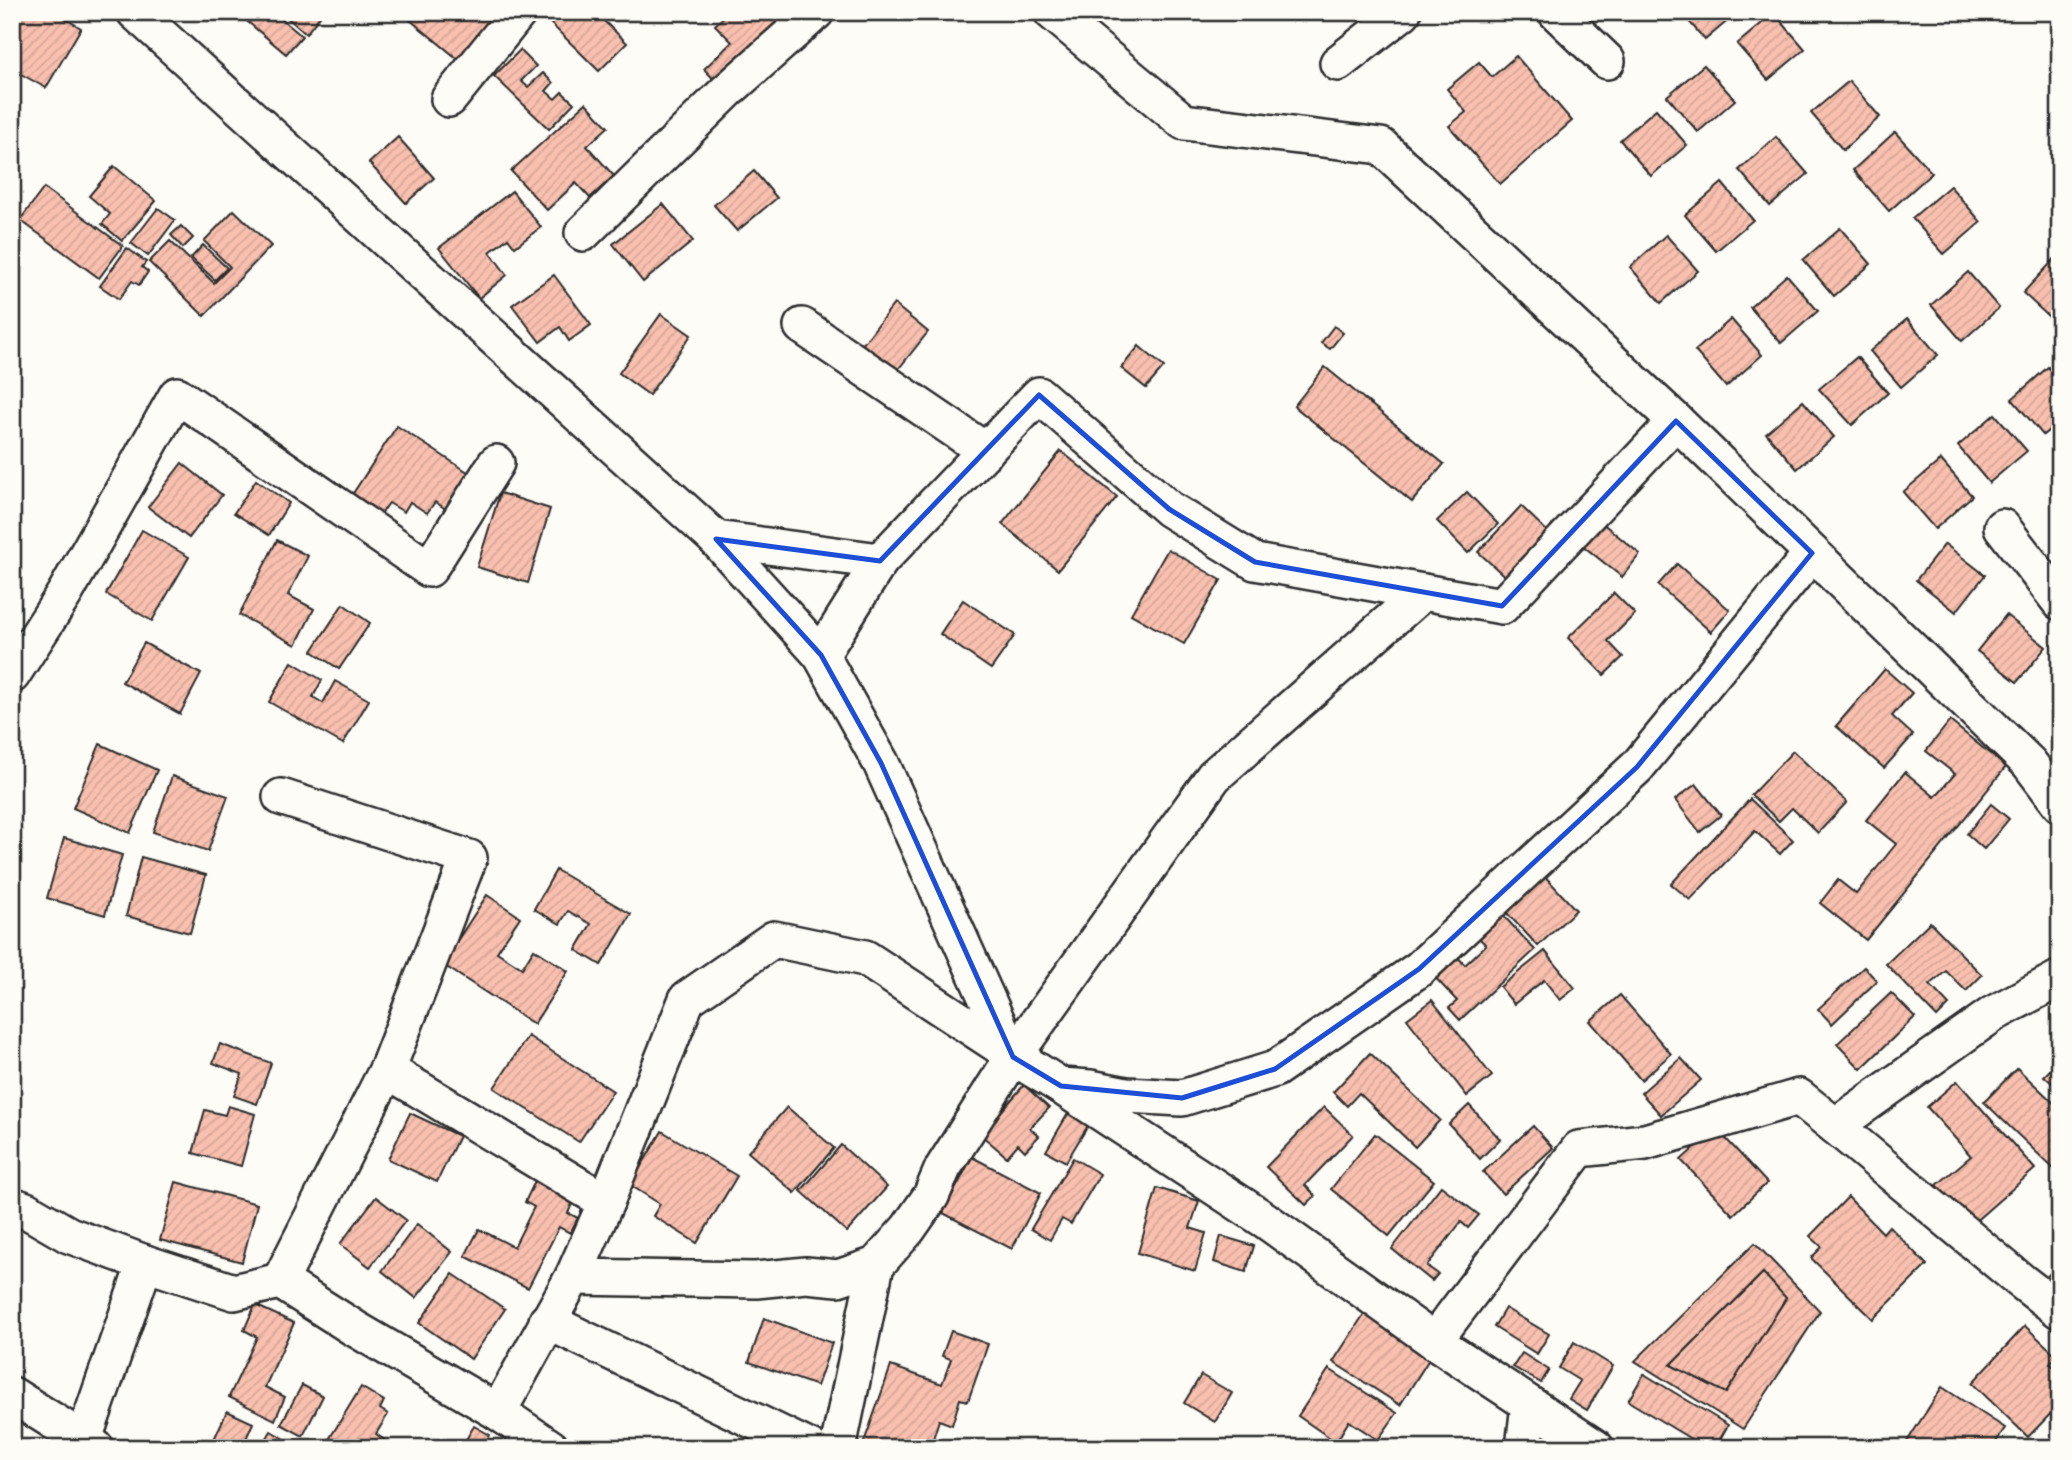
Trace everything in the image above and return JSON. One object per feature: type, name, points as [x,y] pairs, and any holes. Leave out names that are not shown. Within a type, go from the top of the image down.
[{"type":"street","points":[[135,12],[716,539],[821,655],[881,763],[1013,1056],[1061,1086],[1140,1096],[1182,1098],[1275,1069],[1419,969],[1637,767],[1812,553]]},
{"type":"street","points":[[449,99],[519,12]]},
{"type":"street","points":[[583,233],[727,91],[816,12]]},
{"type":"street","points":[[1052,12],[1184,122],[1381,146],[1676,421],[2029,763],[2060,804]]},
{"type":"street","points":[[1338,63],[1403,12]]},
{"type":"street","points":[[1556,12],[1607,61]]},
{"type":"street","points":[[802,326],[986,451]]},
{"type":"street","points":[[14,668],[65,593],[177,395],[429,569],[496,463]]},
{"type":"street","points":[[821,655],[880,561],[1039,396],[1169,509],[1255,562],[1502,606],[1676,421]]},
{"type":"street","points":[[2003,527],[2060,603]]},
{"type":"street","points":[[716,539],[880,561]]},
{"type":"street","points":[[573,1277],[756,1280],[806,1275],[838,1278],[876,1265],[908,1229],[931,1196],[943,1168],[1013,1056],[1214,776],[1423,592]]},
{"type":"street","points":[[280,1281],[387,1070],[469,858],[281,797]]},
{"type":"street","points":[[498,1412],[573,1277],[687,999],[774,939],[864,958],[1265,1220],[1434,1341],[1597,1448]]},
{"type":"street","points":[[1835,1126],[1993,1014],[2060,978]]},
{"type":"street","points":[[387,1070],[606,1202]]},
{"type":"street","points":[[1434,1341],[1579,1149],[1645,1142],[1799,1097],[2060,1311]]},
{"type":"street","points":[[12,1205],[69,1235],[234,1292],[280,1281],[354,1328],[498,1412],[551,1448]]},
{"type":"street","points":[[12,1395],[85,1446],[145,1263]]},
{"type":"street","points":[[838,1448],[876,1265]]},
{"type":"street","points":[[547,1321],[810,1448]]},
{"type":"street","points":[[1524,1448],[1529,1404]]},
{"type":"highlighted area","points":[[1039,395],[1169,509],[1255,562],[1502,606],[1676,421],[1812,553],[1637,767],[1419,969],[1275,1069],[1182,1098],[1061,1086],[1013,1057],[881,763],[821,655],[716,539],[880,561]]},
{"type":"building","points":[[12,12],[54,12],[81,28],[46,88],[12,69]]},
{"type":"building","points":[[236,12],[273,12],[302,36],[286,54]]},
{"type":"building","points":[[281,12],[323,12],[306,34]]},
{"type":"building","points":[[406,12],[497,12],[458,59],[404,15]]},
{"type":"building","points":[[546,12],[607,12],[601,18],[627,43],[599,71],[543,16]]},
{"type":"building","points":[[729,12],[772,12],[788,28],[724,90],[704,69],[732,42],[715,25]]},
{"type":"building","points":[[1681,12],[1738,12],[1705,40]]},
{"type":"building","points":[[1774,13],[1805,49],[1768,80],[1737,44]]},
{"type":"building","points":[[520,50],[536,66],[521,81],[528,87],[543,73],[553,83],[546,91],[555,99],[562,92],[574,103],[549,129],[494,76]]},
{"type":"building","points":[[1516,56],[1572,121],[1500,184],[1449,126],[1466,112],[1447,89],[1479,62],[1492,77]]},
{"type":"building","points":[[1704,65],[1735,100],[1698,132],[1667,96]]},
{"type":"building","points":[[1849,81],[1880,117],[1843,150],[1811,113]]},
{"type":"building","points":[[586,103],[608,127],[587,146],[614,176],[590,198],[576,183],[547,210],[511,171]]},
{"type":"building","points":[[1656,109],[1687,145],[1651,176],[1620,140]]},
{"type":"building","points":[[1895,132],[1932,173],[1889,211],[1853,170]]},
{"type":"building","points":[[398,137],[434,178],[406,203],[369,163]]},
{"type":"building","points":[[1776,137],[1808,174],[1770,206],[1739,170]]},
{"type":"building","points":[[114,166],[156,201],[122,241],[102,224],[110,214],[89,196]]},
{"type":"building","points":[[754,171],[777,198],[737,231],[714,205]]},
{"type":"building","points":[[1722,183],[1753,220],[1716,251],[1685,215]]},
{"type":"building","points":[[1950,186],[1981,222],[1944,254],[1912,218]]},
{"type":"building","points":[[44,188],[123,246],[99,278],[20,220]]},
{"type":"building","points":[[512,191],[541,227],[515,247],[508,238],[490,252],[507,275],[479,298],[439,248]]},
{"type":"building","points":[[663,204],[693,241],[643,282],[613,244]]},
{"type":"building","points":[[158,208],[175,220],[148,256],[131,243]]},
{"type":"building","points":[[234,210],[271,246],[204,316],[149,262],[170,241],[214,283],[230,267],[204,241]]},
{"type":"building","points":[[181,226],[193,238],[183,248],[171,235]]},
{"type":"building","points":[[1840,228],[1871,264],[1834,296],[1803,260]]},
{"type":"building","points":[[1666,235],[1698,271],[1661,303],[1630,267]]},
{"type":"building","points":[[203,245],[227,268],[215,280],[191,258]]},
{"type":"building","points":[[127,248],[146,262],[142,267],[148,272],[139,285],[132,281],[119,299],[100,286]]},
{"type":"building","points":[[2060,253],[2060,327],[2023,293]]},
{"type":"building","points":[[1968,272],[1999,308],[1962,341],[1931,305]]},
{"type":"building","points":[[554,275],[591,325],[569,341],[560,327],[540,342],[512,305]]},
{"type":"building","points":[[1787,275],[1818,311],[1781,343],[1750,307]]},
{"type":"building","points":[[894,304],[928,332],[896,372],[862,345]]},
{"type":"building","points":[[661,314],[691,335],[649,395],[619,373]]},
{"type":"building","points":[[1731,319],[1762,355],[1726,387],[1695,351]]},
{"type":"building","points":[[1907,319],[1938,355],[1901,387],[1870,351]]},
{"type":"building","points":[[1334,326],[1343,333],[1330,349],[1321,343]]},
{"type":"building","points":[[1139,346],[1164,367],[1146,388],[1121,368]]},
{"type":"building","points":[[1857,357],[1888,393],[1852,425],[1819,389]]},
{"type":"building","points":[[1325,367],[1444,464],[1412,502],[1294,406]]},
{"type":"building","points":[[2048,367],[2060,380],[2060,421],[2043,435],[2012,399]]},
{"type":"building","points":[[1803,401],[1834,437],[1797,469],[1766,433]]},
{"type":"building","points":[[1995,414],[2027,451],[1989,483],[1958,446]]},
{"type":"building","points":[[397,426],[480,480],[457,516],[435,502],[427,513],[410,502],[404,512],[389,503],[381,514],[352,495]]},
{"type":"building","points":[[1061,451],[1117,497],[1058,570],[1002,524]]},
{"type":"building","points":[[1941,460],[1972,496],[1935,529],[1903,492]]},
{"type":"building","points":[[182,463],[222,495],[189,538],[148,507]]},
{"type":"building","points":[[256,480],[289,503],[269,535],[234,513]]},
{"type":"building","points":[[1467,492],[1498,524],[1468,553],[1437,521]]},
{"type":"building","points":[[500,493],[550,509],[528,583],[477,567]]},
{"type":"building","points":[[1521,506],[1551,535],[1509,580],[1478,552]]},
{"type":"building","points":[[1601,522],[1640,554],[1622,577],[1582,545]]},
{"type":"building","points":[[142,530],[189,557],[152,621],[106,594]]},
{"type":"building","points":[[277,540],[308,556],[288,595],[314,609],[296,645],[239,615]]},
{"type":"building","points":[[1945,544],[1985,575],[1956,612],[1916,580]]},
{"type":"building","points":[[1168,549],[1221,580],[1184,644],[1131,614]]},
{"type":"building","points":[[1677,564],[1730,610],[1711,632],[1658,585]]},
{"type":"building","points":[[1614,593],[1635,614],[1608,641],[1623,657],[1604,675],[1568,638]]},
{"type":"building","points":[[963,600],[1015,635],[991,669],[940,634]]},
{"type":"building","points":[[343,604],[370,623],[339,669],[312,651]]},
{"type":"building","points":[[2006,615],[2046,647],[2017,682],[1977,651]]},
{"type":"building","points":[[144,643],[201,674],[180,714],[122,682]]},
{"type":"building","points":[[292,662],[322,680],[313,697],[323,703],[335,681],[369,700],[343,744],[269,702]]},
{"type":"building","points":[[1885,669],[1912,693],[1892,716],[1913,735],[1884,768],[1836,726]]},
{"type":"building","points":[[1950,721],[2006,767],[1866,940],[1820,903],[1838,880],[1856,894],[1896,844],[1866,820],[1905,772],[1935,797],[1955,774],[1926,751]]},
{"type":"building","points":[[100,744],[157,770],[130,833],[73,808]]},
{"type":"building","points":[[1793,751],[1847,802],[1818,833],[1792,808],[1779,821],[1751,795]]},
{"type":"building","points":[[172,776],[228,796],[208,851],[153,832]]},
{"type":"building","points":[[1696,784],[1721,815],[1700,832],[1675,800]]},
{"type":"building","points":[[1750,799],[1793,840],[1780,854],[1755,831],[1690,900],[1671,884]]},
{"type":"building","points":[[1991,804],[2009,819],[1984,849],[1967,834]]},
{"type":"building","points":[[64,838],[122,855],[105,915],[47,898]]},
{"type":"building","points":[[141,857],[206,875],[190,933],[126,916]]},
{"type":"building","points":[[556,870],[631,914],[601,965],[576,950],[591,924],[568,911],[560,924],[534,909]]},
{"type":"building","points":[[1541,872],[1576,910],[1538,946],[1502,908]]},
{"type":"building","points":[[487,895],[520,917],[497,952],[522,968],[534,949],[568,971],[534,1024],[442,964]]},
{"type":"building","points":[[1502,914],[1535,950],[1460,1020],[1449,1008],[1457,1001],[1431,973],[1454,953],[1465,965],[1486,945],[1478,937]]},
{"type":"building","points":[[1930,922],[1982,975],[1966,991],[1946,971],[1930,985],[1949,1005],[1937,1017],[1886,964]]},
{"type":"building","points":[[1545,951],[1575,988],[1560,1000],[1544,980],[1514,1004],[1500,987]]},
{"type":"building","points":[[1864,967],[1877,981],[1832,1024],[1818,1009]]},
{"type":"building","points":[[1891,993],[1915,1017],[1861,1069],[1837,1044]]},
{"type":"building","points":[[1620,995],[1671,1054],[1641,1080],[1590,1021]]},
{"type":"building","points":[[1432,1000],[1492,1076],[1467,1096],[1407,1019]]},
{"type":"building","points":[[528,1036],[613,1091],[579,1142],[494,1088]]},
{"type":"building","points":[[220,1044],[271,1063],[257,1104],[234,1096],[242,1074],[213,1063]]},
{"type":"building","points":[[1370,1053],[1440,1120],[1415,1147],[1359,1093],[1347,1106],[1333,1092]]},
{"type":"building","points":[[1681,1058],[1701,1080],[1661,1115],[1641,1093]]},
{"type":"building","points":[[2060,1060],[2060,1090],[2044,1076]]},
{"type":"building","points":[[2017,1068],[2060,1109],[2060,1175],[1984,1102]]},
{"type":"building","points":[[1957,1081],[2035,1169],[1972,1224],[1937,1185],[1971,1156],[1927,1107]]},
{"type":"building","points":[[1024,1085],[1049,1108],[1030,1128],[1039,1136],[1025,1151],[1018,1144],[1007,1157],[981,1135]]},
{"type":"building","points":[[1469,1105],[1500,1139],[1480,1159],[1449,1124]]},
{"type":"building","points":[[228,1106],[255,1114],[241,1166],[193,1153],[205,1110],[225,1115]]},
{"type":"building","points":[[787,1107],[834,1148],[795,1193],[748,1152]]},
{"type":"building","points":[[1324,1107],[1353,1135],[1305,1185],[1315,1196],[1306,1205],[1266,1167]]},
{"type":"building","points":[[1069,1112],[1089,1124],[1066,1162],[1046,1151]]},
{"type":"building","points":[[410,1113],[459,1136],[437,1182],[388,1159]]},
{"type":"building","points":[[1533,1126],[1553,1148],[1503,1194],[1483,1172]]},
{"type":"building","points":[[1716,1128],[1767,1183],[1733,1215],[1681,1160]]},
{"type":"building","points":[[662,1131],[737,1176],[697,1243],[653,1216],[660,1204],[630,1185]]},
{"type":"building","points":[[1375,1134],[1434,1181],[1389,1236],[1331,1189]]},
{"type":"building","points":[[841,1145],[887,1187],[847,1232],[801,1191]]},
{"type":"building","points":[[972,1157],[1041,1193],[1012,1249],[943,1213]]},
{"type":"building","points":[[1073,1158],[1100,1174],[1071,1224],[1062,1219],[1050,1240],[1031,1229]]},
{"type":"building","points":[[535,1181],[574,1200],[568,1213],[578,1218],[570,1233],[559,1227],[528,1288],[465,1256],[479,1229],[514,1247],[534,1207],[525,1202]]},
{"type":"building","points":[[176,1182],[257,1204],[242,1262],[160,1240]]},
{"type":"building","points":[[1441,1186],[1479,1215],[1468,1228],[1461,1222],[1427,1266],[1438,1274],[1432,1281],[1392,1249]]},
{"type":"building","points":[[1157,1188],[1199,1201],[1190,1228],[1206,1233],[1195,1271],[1138,1253]]},
{"type":"building","points":[[376,1197],[406,1220],[370,1267],[340,1244]]},
{"type":"building","points":[[1848,1197],[1883,1233],[1889,1226],[1927,1265],[1873,1319],[1811,1258],[1822,1247],[1810,1236]]},
{"type":"building","points":[[417,1224],[452,1252],[416,1298],[382,1271]]},
{"type":"building","points":[[1221,1236],[1254,1246],[1246,1272],[1214,1262]]},
{"type":"building","points":[[1755,1243],[1820,1311],[1743,1429],[1635,1361]],"holes":[[[1763,1273],[1786,1298],[1726,1393],[1671,1365]]]},
{"type":"building","points":[[2060,1261],[2060,1291],[2045,1279]]},
{"type":"building","points":[[1763,1273],[1786,1298],[1726,1393],[1671,1365]]},
{"type":"building","points":[[453,1274],[505,1309],[471,1359],[419,1323]]},
{"type":"building","points":[[255,1305],[294,1323],[265,1387],[285,1397],[275,1420],[229,1397],[257,1337],[244,1330]]},
{"type":"building","points":[[1505,1308],[1549,1334],[1537,1354],[1494,1327]]},
{"type":"building","points":[[1364,1314],[1431,1356],[1400,1405],[1333,1362]]},
{"type":"building","points":[[764,1318],[832,1343],[817,1386],[749,1362]]},
{"type":"building","points":[[2025,1326],[2057,1356],[2050,1363],[2060,1372],[2060,1404],[2028,1437],[1972,1383]]},
{"type":"building","points":[[951,1331],[988,1344],[968,1401],[960,1399],[952,1425],[939,1420],[930,1448],[862,1448],[891,1366],[942,1384],[951,1359],[942,1356]]},
{"type":"building","points":[[1574,1342],[1613,1366],[1587,1410],[1569,1399],[1580,1381],[1559,1368]]},
{"type":"building","points":[[1522,1353],[1549,1370],[1541,1383],[1513,1367]]},
{"type":"building","points":[[1329,1369],[1397,1413],[1378,1440],[1349,1421],[1336,1442],[1298,1416]]},
{"type":"building","points":[[1644,1374],[1728,1425],[1715,1448],[1706,1448],[1628,1401]]},
{"type":"building","points":[[1201,1375],[1232,1393],[1215,1422],[1184,1403]]},
{"type":"building","points":[[302,1385],[323,1396],[303,1436],[281,1424]]},
{"type":"building","points":[[361,1387],[384,1401],[380,1409],[388,1414],[376,1434],[386,1441],[382,1448],[328,1448],[325,1446]]},
{"type":"building","points":[[1942,1387],[2005,1428],[1992,1448],[1903,1448]]},
{"type":"building","points":[[227,1411],[253,1423],[242,1448],[210,1448]]},
{"type":"building","points":[[474,1426],[490,1435],[482,1448],[461,1448]]},
{"type":"building","points":[[271,1431],[300,1448],[261,1448]]}]
